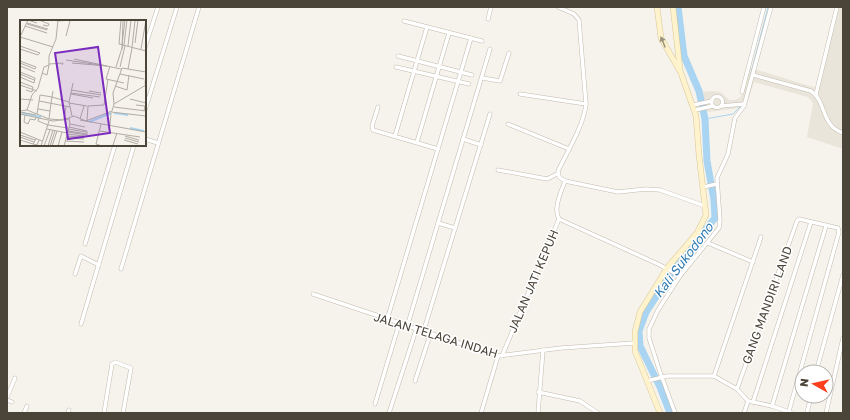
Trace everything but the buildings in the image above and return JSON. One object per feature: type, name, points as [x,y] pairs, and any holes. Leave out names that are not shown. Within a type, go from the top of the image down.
[{"type":"main road","points":[[657,7],[661,38],[681,73],[695,107],[706,206],[706,215],[703,223],[668,269],[640,312],[634,343],[635,351],[648,380],[660,413]]},
{"type":"main road","points":[[673,7],[677,52],[681,73]]},
{"type":"main road","points":[[669,54],[677,52]]},
{"type":"street","points":[[146,45],[158,7]]},
{"type":"street","points":[[146,107],[177,7]]},
{"type":"street","points":[[121,269],[199,7]]},
{"type":"street","points":[[488,19],[491,7]]},
{"type":"street","points":[[498,170],[547,180],[557,174],[585,110],[586,104],[579,20],[574,14],[558,7]]},
{"type":"street","points":[[675,413],[661,377],[649,338],[649,328],[679,276],[708,243],[720,224],[716,185],[719,172],[728,154],[735,118],[743,108],[764,7]]},
{"type":"street","points":[[746,89],[753,75],[771,7]]},
{"type":"street","points":[[837,7],[816,94],[829,125],[835,130],[843,133]]},
{"type":"street","points":[[404,21],[482,41]]},
{"type":"street","points":[[395,136],[427,27]]},
{"type":"street","points":[[417,142],[449,33]]},
{"type":"street","points":[[387,320],[471,38]]},
{"type":"street","points":[[407,327],[490,49]]},
{"type":"street","points":[[482,78],[500,81],[509,53]]},
{"type":"street","points":[[398,56],[472,75]]},
{"type":"street","points":[[396,66],[469,84]]},
{"type":"street","points":[[753,75],[811,91],[816,94]]},
{"type":"street","points":[[520,94],[586,104]]},
{"type":"street","points":[[695,107],[712,101],[717,97],[730,104]]},
{"type":"street","points":[[721,106],[722,100]]},
{"type":"street","points":[[712,101],[713,106]]},
{"type":"street","points":[[695,107],[713,106],[716,108],[730,104],[744,104]]},
{"type":"street","points":[[378,107],[372,129],[438,149]]},
{"type":"street","points":[[423,333],[490,114]]},
{"type":"street","points":[[508,124],[569,149]]},
{"type":"street","points":[[146,139],[158,143]]},
{"type":"street","points":[[464,139],[481,145]]},
{"type":"street","points":[[85,244],[115,146]]},
{"type":"street","points":[[80,324],[134,146]]},
{"type":"street","points":[[557,174],[565,181],[618,192],[646,189],[660,190],[706,206]]},
{"type":"street","points":[[559,219],[557,216],[557,204],[565,181]]},
{"type":"street","points":[[704,186],[716,185]]},
{"type":"street","name":"JALAN JATI KEPUH","points":[[481,413],[500,356],[559,219],[668,269],[679,276]]},
{"type":"street","name":"GANG MANDIRI LAND","points":[[737,389],[798,221],[811,222]]},
{"type":"street","points":[[648,380],[661,377],[714,376],[737,389],[748,401],[772,406],[790,412],[839,232],[838,228],[811,222],[753,402]]},
{"type":"street","points":[[438,223],[455,228]]},
{"type":"street","points":[[772,406],[826,226]]},
{"type":"street","points":[[714,376],[761,237]]},
{"type":"street","points":[[708,243],[753,262]]},
{"type":"street","points":[[75,274],[81,256],[99,263]]},
{"type":"street","points":[[818,364],[843,274]]},
{"type":"street","name":"JALAN TELAGA INDAH","points":[[312,294],[416,330],[430,337],[500,356],[542,350],[634,343]]},
{"type":"street","points":[[375,404],[399,324]]},
{"type":"street","points":[[390,413],[416,330]]},
{"type":"street","points":[[415,381],[430,337]]},
{"type":"street","points":[[826,413],[843,338]]},
{"type":"street","points":[[538,413],[538,392],[542,350]]},
{"type":"street","points":[[104,413],[112,364],[115,362],[131,368],[123,413]]},
{"type":"street","points":[[12,402],[7,399],[15,378]]},
{"type":"street","points":[[538,392],[580,401],[598,413]]},
{"type":"street","points":[[744,413],[748,401]]},
{"type":"street","points":[[24,413],[27,406]]},
{"type":"shaded area","points":[[836,7],[843,7],[843,149],[807,137],[813,103],[808,97],[754,82],[746,107],[708,112],[699,92],[721,92],[729,100],[735,100],[741,97],[748,67],[816,88]]},
{"type":"waterway","name":"Kali Sukodono","points":[[670,413],[660,387],[640,346],[639,331],[646,312],[678,263],[715,218],[714,200],[707,161],[705,119],[699,91],[684,56],[678,7]]},
{"type":"waterway","points":[[751,73],[768,7]]},
{"type":"waterway","points":[[705,119],[733,114],[741,106]]}]
